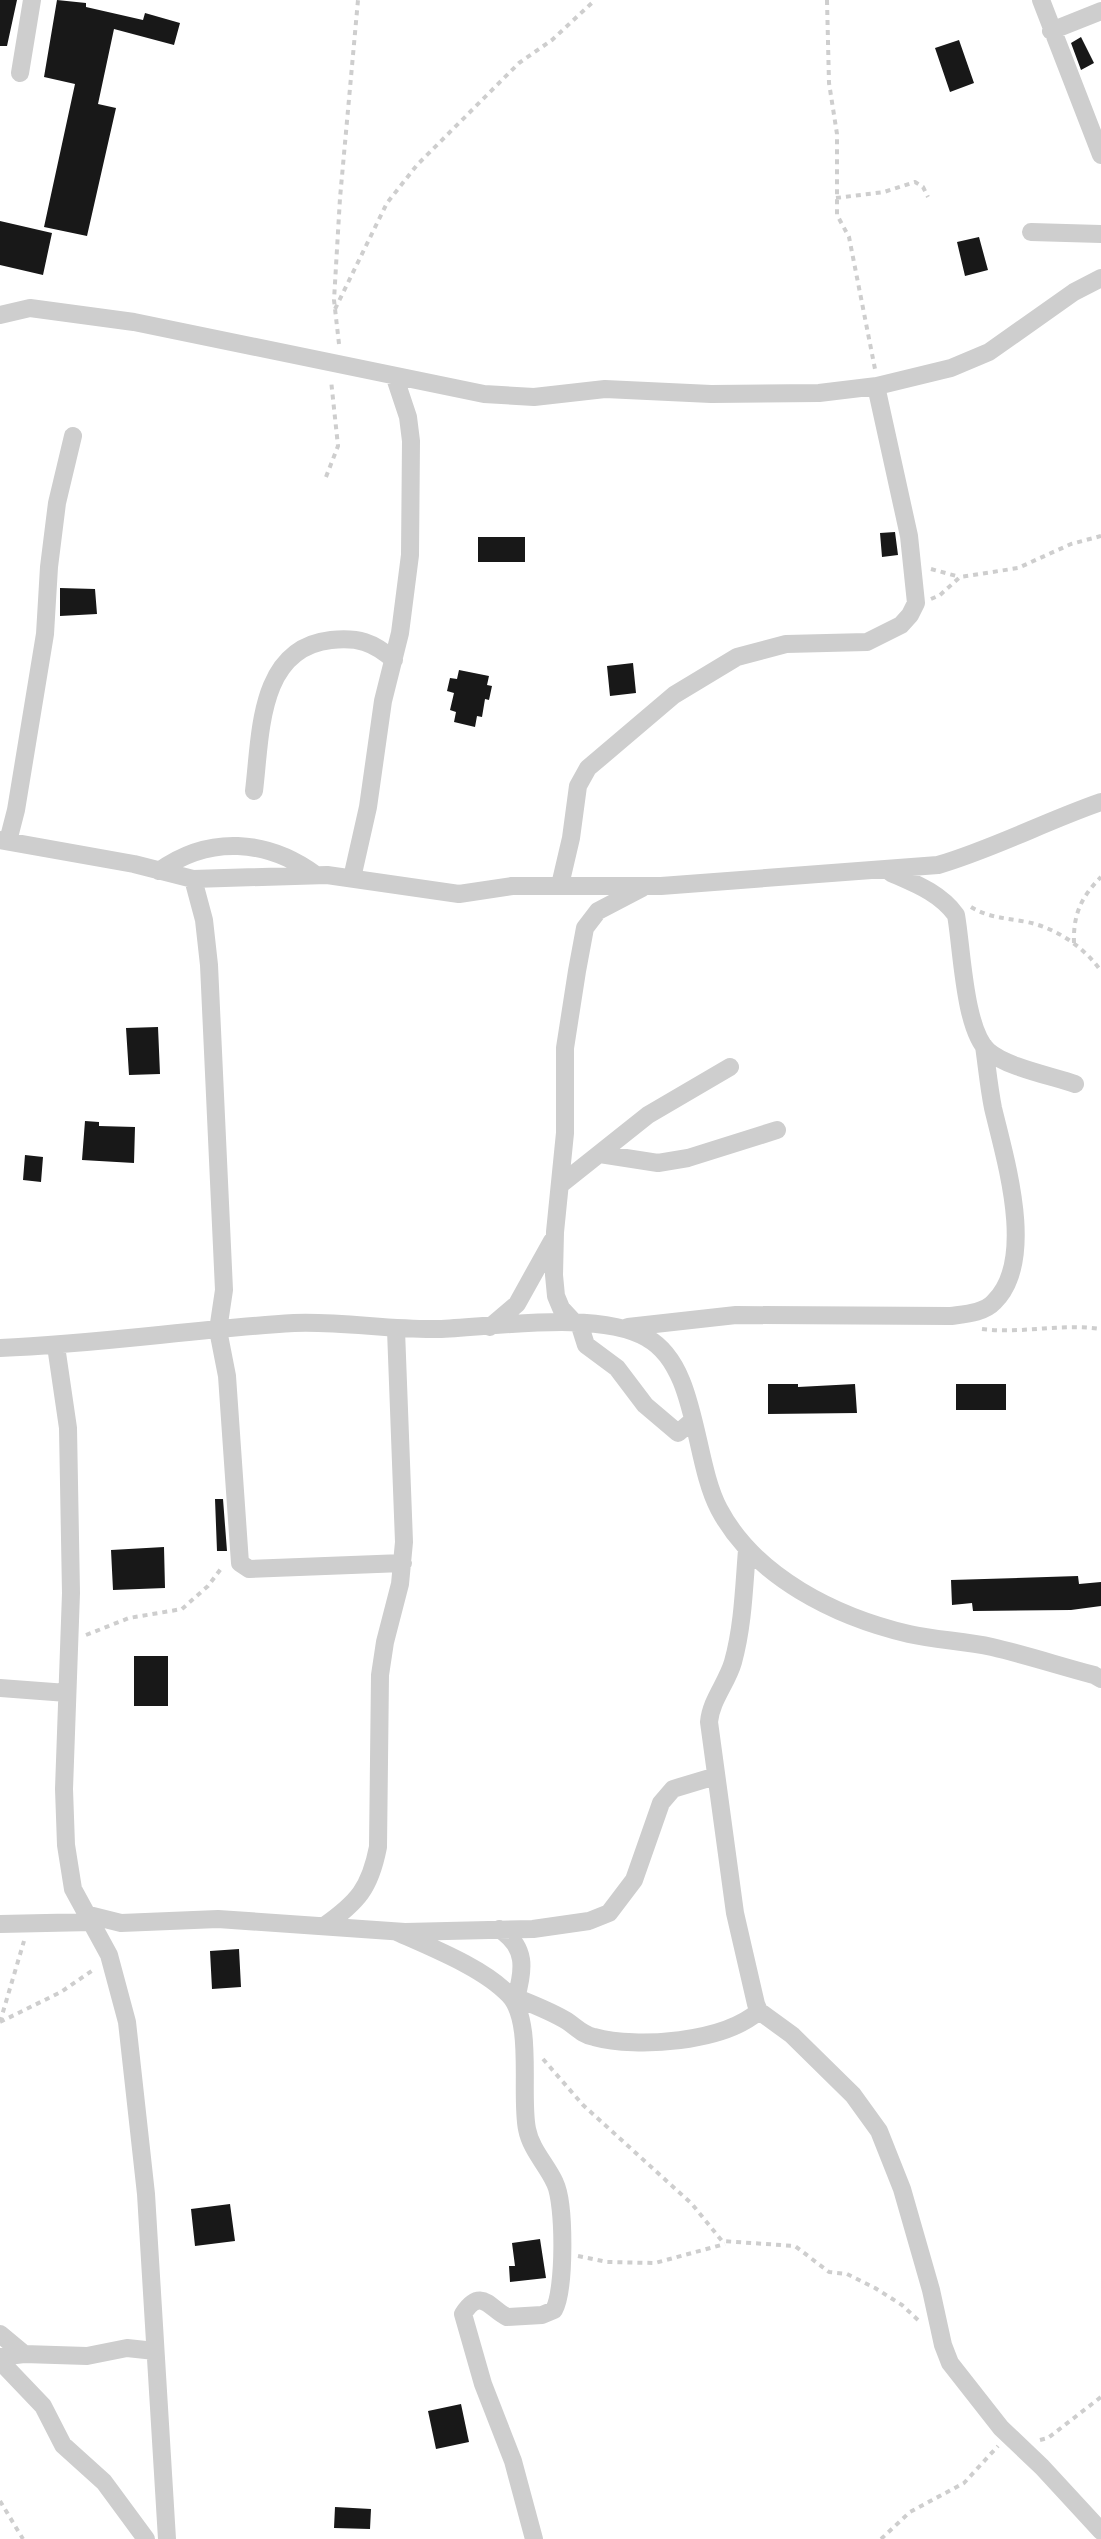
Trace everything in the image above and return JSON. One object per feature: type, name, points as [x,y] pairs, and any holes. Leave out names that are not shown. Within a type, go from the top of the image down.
[{"type":"street","points":[[20,73],[32,0]]},
{"type":"street","points":[[1041,0],[1101,156]]},
{"type":"street","points":[[1051,31],[1101,11]]},
{"type":"street","points":[[1031,232],[1101,234]]},
{"type":"street","points":[[0,316],[30,308],[134,322],[484,394],[534,397],[605,389],[819,393],[876,386],[951,368],[989,352],[1074,292],[1101,278]]},
{"type":"street","points":[[352,878],[368,807],[383,701],[394,660],[412,519],[411,441],[395,378]]},
{"type":"street","points":[[560,885],[572,838],[578,786],[588,768],[674,695],[737,657],[786,644],[867,642],[901,625],[914,607],[909,536],[876,386]]},
{"type":"street","points":[[73,436],[58,503],[45,634],[16,810],[4,840],[192,879],[317,876],[459,894],[512,886],[647,886],[938,865],[1101,802]]},
{"type":"street","points":[[254,791],[265,710],[280,666],[306,645],[353,639],[374,643],[394,660]]},
{"type":"street","points":[[159,871],[178,857],[223,845],[278,852],[317,876]]},
{"type":"street","points":[[886,871],[929,890],[947,902],[956,916],[972,1017],[979,1039],[989,1052],[1075,1084]]},
{"type":"street","points":[[192,879],[204,920],[215,1057],[224,1290],[218,1330],[227,1376],[240,1563],[250,1568],[402,1563]]},
{"type":"street","points":[[647,886],[598,911],[585,928],[565,1048],[565,1133],[554,1236],[556,1296],[576,1322],[586,1345],[624,1375],[645,1405],[667,1426],[678,1434],[692,1421]]},
{"type":"street","points":[[618,1328],[736,1315],[951,1316],[971,1314],[992,1305],[1008,1284],[1016,1231],[1014,1196],[992,1103],[984,1046]]},
{"type":"street","points":[[560,1186],[648,1115],[730,1067]]},
{"type":"street","points":[[600,1154],[658,1163],[688,1158],[777,1130]]},
{"type":"street","points":[[490,1327],[517,1304],[554,1236]]},
{"type":"street","points":[[0,1348],[299,1323],[396,1330],[576,1322],[618,1328],[648,1338],[664,1352],[685,1390],[705,1473],[719,1509],[748,1550],[772,1572],[845,1612],[908,1634],[990,1647],[1099,1676]]},
{"type":"street","points":[[324,1926],[364,1892],[378,1847],[380,1676],[402,1563],[404,1522],[396,1330]]},
{"type":"street","points":[[56,1346],[68,1428],[66,1846],[72,1890],[111,1962],[127,2022],[146,2194],[167,2539]]},
{"type":"street","points":[[748,1550],[732,1664],[710,1715],[735,1913],[760,2011],[792,2035],[853,2095],[879,2132],[902,2190],[950,2363],[1014,2441],[1101,2531]]},
{"type":"street","points":[[0,1688],[67,1693]]},
{"type":"street","points":[[0,1924],[87,1918],[121,1923],[218,1918],[396,1932],[567,1925],[610,1913],[634,1880],[661,1804],[673,1789],[716,1776]]},
{"type":"street","points":[[498,1929],[511,1937],[522,1956],[513,1996],[523,2039],[527,2129],[559,2192],[563,2253],[554,2310],[542,2315],[507,2317],[490,2302],[481,2300],[463,2314],[483,2384],[513,2460],[534,2539]]},
{"type":"street","points":[[396,1932],[597,2038],[702,2038],[722,2033],[760,2011]]},
{"type":"street","points":[[0,2334],[24,2354]]},
{"type":"street","points":[[0,2359],[24,2354],[87,2356],[127,2348],[155,2351]]},
{"type":"street","points":[[0,2359],[43,2406],[63,2444],[104,2482],[146,2539]]},
{"type":"path","points":[[326,477],[338,446],[335,309],[340,198],[358,0]]},
{"type":"path","points":[[335,309],[387,203],[417,166],[519,63],[552,40],[596,0]]},
{"type":"path","points":[[827,0],[829,83],[837,134],[836,198],[839,220],[849,237],[876,386]]},
{"type":"path","points":[[836,198],[884,192],[911,182],[919,183],[928,197]]},
{"type":"path","points":[[912,564],[960,577],[1018,568],[1071,544],[1101,536]]},
{"type":"path","points":[[914,607],[940,595],[960,577]]},
{"type":"path","points":[[1074,943],[1079,906],[1101,878]]},
{"type":"path","points":[[961,900],[991,917],[1030,922],[1074,943],[1101,972]]},
{"type":"path","points":[[977,1328],[1018,1332],[1058,1326],[1101,1329]]},
{"type":"path","points":[[69,1642],[130,1618],[182,1609],[208,1586],[238,1546]]},
{"type":"path","points":[[0,2022],[31,1922]]},
{"type":"path","points":[[0,2022],[111,1962]]},
{"type":"path","points":[[523,2039],[583,2104],[675,2186],[722,2241],[795,2246],[829,2272],[847,2274],[902,2305],[929,2332],[941,2337]]},
{"type":"path","points":[[563,2253],[607,2262],[655,2263],[730,2243]]},
{"type":"path","points":[[880,2539],[910,2512],[964,2484],[1014,2441],[1048,2438],[1101,2397]]},
{"type":"path","points":[[0,2502],[23,2539]]},
{"type":"building","points":[[0,0],[17,0],[7,46],[0,46]]},
{"type":"building","points":[[57,0],[86,3],[86,7],[143,20],[145,13],[180,23],[174,45],[114,29],[98,104],[116,108],[87,236],[44,227],[75,84],[44,77]]},
{"type":"building","points":[[1081,37],[1094,63],[1081,70],[1071,43]]},
{"type":"building","points":[[959,40],[974,83],[950,92],[935,48]]},
{"type":"building","points":[[0,221],[52,233],[43,275],[0,265]]},
{"type":"building","points":[[979,237],[988,270],[965,276],[957,242]]},
{"type":"building","points":[[895,532],[898,555],[882,557],[880,533]]},
{"type":"building","points":[[478,537],[525,537],[525,562],[478,562]]},
{"type":"building","points":[[60,588],[95,589],[97,614],[60,616]]},
{"type":"building","points":[[633,663],[636,693],[610,696],[607,666]]},
{"type":"building","points":[[459,670],[489,676],[487,685],[492,686],[475,727],[454,722],[456,712],[450,710],[454,693],[447,691],[450,678],[457,679]]},
{"type":"building","points":[[158,1027],[160,1074],[129,1075],[126,1028]]},
{"type":"building","points":[[85,1121],[99,1122],[99,1126],[135,1127],[134,1163],[82,1160]]},
{"type":"building","points":[[25,1155],[43,1157],[41,1182],[23,1180]]},
{"type":"building","points":[[768,1384],[855,1384],[857,1413],[768,1414]]},
{"type":"building","points":[[956,1384],[1006,1384],[1006,1410],[956,1410]]},
{"type":"building","points":[[215,1499],[223,1499],[227,1551],[217,1551]]},
{"type":"building","points":[[164,1547],[165,1588],[113,1590],[111,1550]]},
{"type":"building","points":[[1078,1576],[1079,1584],[1101,1582],[1101,1606],[973,1611],[972,1603],[952,1605],[951,1580]]},
{"type":"building","points":[[134,1656],[168,1656],[168,1706],[134,1706]]},
{"type":"building","points":[[239,1949],[241,1987],[212,1989],[210,1951]]},
{"type":"building","points":[[230,2204],[235,2241],[195,2246],[191,2209]]},
{"type":"building","points":[[540,2239],[546,2278],[510,2282],[509,2266],[515,2266],[512,2243]]},
{"type":"building","points":[[461,2404],[469,2442],[436,2449],[428,2411]]},
{"type":"building","points":[[335,2507],[371,2509],[370,2529],[334,2528]]}]
